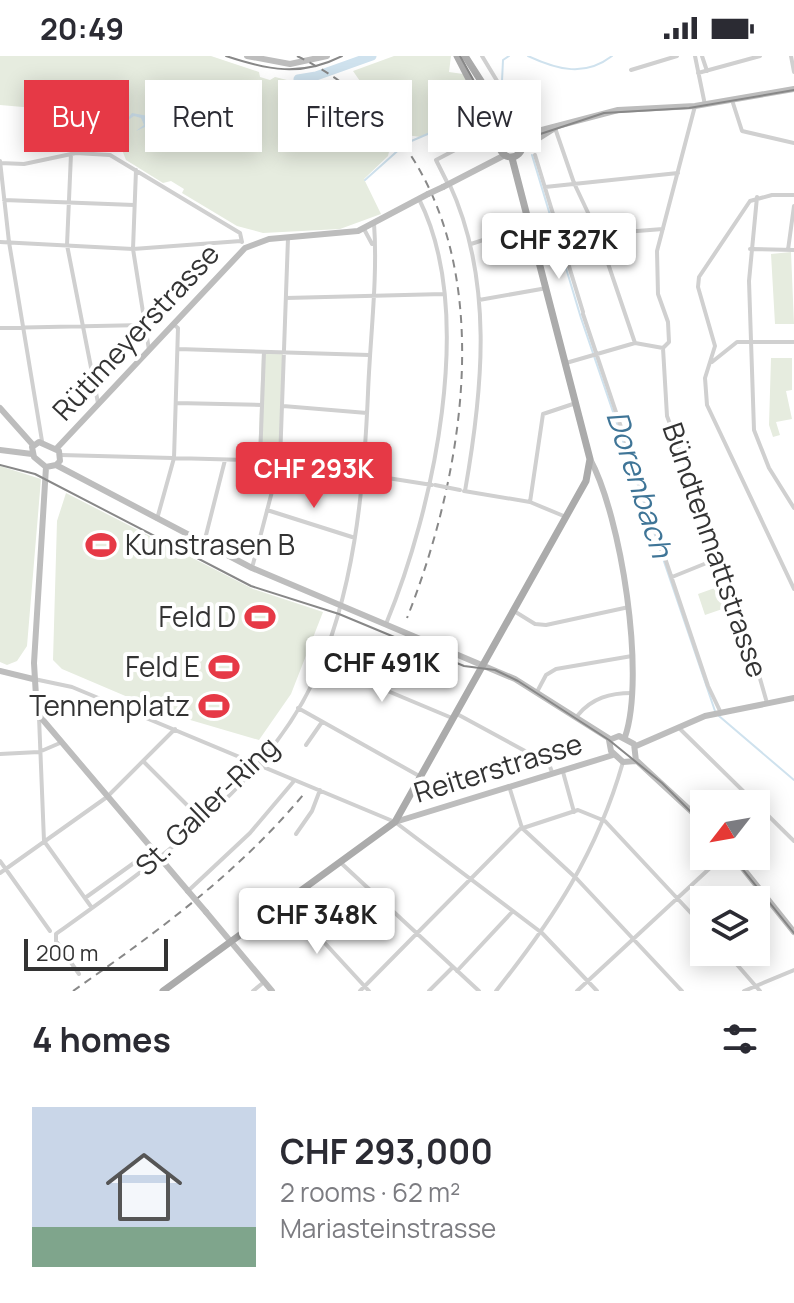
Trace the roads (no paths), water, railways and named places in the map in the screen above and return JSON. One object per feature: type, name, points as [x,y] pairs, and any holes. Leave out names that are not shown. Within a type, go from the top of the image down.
[{"type":"main road","points":[[457,56],[465,61],[478,80]]},
{"type":"main road","points":[[465,61],[474,80]]},
{"type":"main road","points":[[503,152],[503,156],[512,158]]},
{"type":"main road","points":[[512,158],[518,152]]},
{"type":"main road","points":[[163,991],[395,822],[588,476],[590,459],[512,158]]},
{"type":"street","points":[[247,56],[290,64],[327,56]]},
{"type":"street","points":[[482,56],[497,80]]},
{"type":"street","points":[[631,70],[677,56]]},
{"type":"street","points":[[695,56],[705,105]]},
{"type":"street","points":[[703,56],[707,71]]},
{"type":"street","points":[[698,73],[760,56]]},
{"type":"street","points":[[791,56],[794,72]]},
{"type":"street","points":[[541,131],[618,110],[705,105],[794,89]]},
{"type":"street","points":[[732,100],[742,131],[794,143]]},
{"type":"street","name":"Bündtenmattstrasse","points":[[695,106],[663,229],[656,275],[658,296],[670,334],[663,348],[667,416],[758,665],[767,703]]},
{"type":"street","points":[[541,137],[555,128]]},
{"type":"street","points":[[555,128],[574,183],[598,234],[635,343]]},
{"type":"street","points":[[451,152],[436,160],[471,244],[479,300],[479,389],[462,490]]},
{"type":"street","points":[[71,154],[67,245],[94,401],[99,405]]},
{"type":"street","points":[[42,441],[9,242],[0,162],[24,164],[71,154],[110,155],[240,233],[245,244]]},
{"type":"street","points":[[535,155],[594,356],[708,686],[721,713]]},
{"type":"street","points":[[0,242],[133,249],[245,244],[340,235],[364,229],[503,156]]},
{"type":"street","points":[[136,170],[133,249],[145,346],[149,350]]},
{"type":"street","points":[[545,187],[678,173]]},
{"type":"street","points":[[794,195],[757,197],[742,212],[699,277],[698,287],[713,333],[705,378],[707,405],[794,589]]},
{"type":"street","points":[[757,197],[750,249],[754,430],[769,468],[794,508]]},
{"type":"street","points":[[386,624],[412,553],[432,484],[442,398],[444,294],[437,249],[419,199]]},
{"type":"street","points":[[4,200],[134,206]]},
{"type":"street","points":[[750,249],[791,250],[794,206]]},
{"type":"street","name":"St. Galler-Ring","points":[[53,933],[160,859],[202,820],[257,764],[298,708],[321,663],[341,605],[365,472],[374,223]]},
{"type":"street","points":[[471,244],[531,225]]},
{"type":"street","points":[[364,229],[373,245]]},
{"type":"street","points":[[598,234],[663,229]]},
{"type":"street","points":[[252,568],[280,461],[288,238]]},
{"type":"street","name":"Rütimeyerstrasse","points":[[56,465],[59,451],[245,244]]},
{"type":"street","points":[[479,300],[547,288]]},
{"type":"street","points":[[285,298],[444,294]]},
{"type":"street","points":[[157,519],[174,458],[178,328],[173,324]]},
{"type":"street","points":[[0,328],[144,325]]},
{"type":"street","points":[[710,363],[737,342],[794,342]]},
{"type":"street","points":[[566,363],[635,343],[663,348]]},
{"type":"street","points":[[178,349],[369,355]]},
{"type":"street","points":[[260,460],[264,352]]},
{"type":"street","points":[[176,403],[262,405]]},
{"type":"street","points":[[530,502],[543,414],[576,403]]},
{"type":"street","points":[[283,406],[367,413]]},
{"type":"street","points":[[0,408],[33,445],[32,454]]},
{"type":"street","points":[[33,445],[42,441]]},
{"type":"street","points":[[42,441],[59,451],[280,461],[365,472],[530,502],[566,517]]},
{"type":"street","points":[[0,450],[32,454],[46,467]]},
{"type":"street","points":[[204,543],[226,459]]},
{"type":"street","points":[[590,459],[609,517],[629,607],[632,693],[625,737]]},
{"type":"street","points":[[46,467],[56,465],[252,568],[485,664],[538,690],[610,739],[625,737],[636,746],[637,761],[690,810]]},
{"type":"street","points":[[46,467],[33,679],[39,717],[44,841],[92,908]]},
{"type":"street","points":[[267,510],[352,537]]},
{"type":"street","points":[[672,577],[719,558]]},
{"type":"street","points":[[514,611],[535,624],[546,625],[629,607]]},
{"type":"street","points":[[538,690],[552,670],[632,656]]},
{"type":"street","points":[[321,663],[455,716],[549,764],[552,773]]},
{"type":"street","points":[[0,671],[52,682],[175,729],[395,822],[542,933],[597,991]]},
{"type":"street","points":[[578,715],[592,701],[614,694],[632,693]]},
{"type":"street","points":[[636,746],[712,714],[794,698]]},
{"type":"street","points":[[298,708],[421,777]]},
{"type":"street","points":[[39,717],[272,991]]},
{"type":"street","points":[[306,745],[322,722]]},
{"type":"street","points":[[677,727],[741,790]]},
{"type":"street","points":[[0,873],[107,797],[175,729]]},
{"type":"street","points":[[610,739],[608,746],[613,755],[623,762],[637,761]]},
{"type":"street","points":[[0,754],[39,752],[60,743]]},
{"type":"street","name":"Reiterstrasse","points":[[395,822],[613,755]]},
{"type":"street","points":[[143,761],[202,820]]},
{"type":"street","points":[[496,991],[542,933],[577,879],[605,821],[623,762]]},
{"type":"street","points":[[562,770],[574,812]]},
{"type":"street","points":[[188,891],[250,833],[295,780]]},
{"type":"street","points":[[509,786],[522,828],[577,879],[682,991]]},
{"type":"street","points":[[296,834],[312,811],[320,790]]},
{"type":"street","points":[[287,902],[365,989],[522,828],[574,812],[605,821],[690,911]]},
{"type":"street","points":[[770,818],[794,841]]},
{"type":"street","name":"St. Galler-Ring","points":[[85,898],[152,850]]},
{"type":"street","points":[[0,861],[79,974]]},
{"type":"street","points":[[341,863],[479,991]]},
{"type":"street","points":[[577,991],[708,870]]},
{"type":"street","points":[[744,870],[794,932]]},
{"type":"street","points":[[320,939],[373,893]]},
{"type":"street","points":[[429,991],[513,911]]},
{"type":"street","points":[[738,966],[758,988]]},
{"type":"street","points":[[744,991],[758,988],[794,970]]},
{"type":"street","points":[[253,991],[264,982]]},
{"type":"water","points":[[132,113],[145,115],[145,127],[136,131],[144,125],[141,118],[134,116],[129,119]]},
{"type":"waterway","points":[[298,79],[316,76],[372,56]]},
{"type":"waterway","points":[[502,80],[503,60],[509,56]]},
{"type":"waterway","points":[[528,56],[571,69],[592,67],[612,56]]},
{"type":"waterway","points":[[412,141],[428,134]]},
{"type":"waterway","points":[[365,180],[396,152]]},
{"type":"waterway","name":"Dorenbach","points":[[532,155],[581,318],[715,711]]},
{"type":"waterway","name":"Dorenbach","points":[[719,716],[794,780]]},
{"type":"tram line","points":[[226,56],[284,69],[312,67],[342,56]]},
{"type":"tram line","points":[[460,56],[503,133],[516,142],[604,113],[689,108],[794,90]]},
{"type":"tram line","points":[[0,465],[35,474],[251,586],[339,614],[464,666],[495,670],[518,681],[609,740],[662,783],[690,811]]},
{"type":"tram line","points":[[743,870],[794,933]]},
{"type":"railway","points":[[297,56],[366,103],[415,162],[445,231],[460,306],[461,386],[451,466],[432,544],[407,618]]},
{"type":"railway","points":[[73,991],[195,900],[251,851],[303,795]]},
{"type":"place","name":"Kunstrasen B","points":[[101,545]]},
{"type":"place","name":"Feld D","points":[[260,617]]},
{"type":"place","name":"Feld E","points":[[224,667]]},
{"type":"place","name":"Tennenplatz","points":[[214,706]]}]
